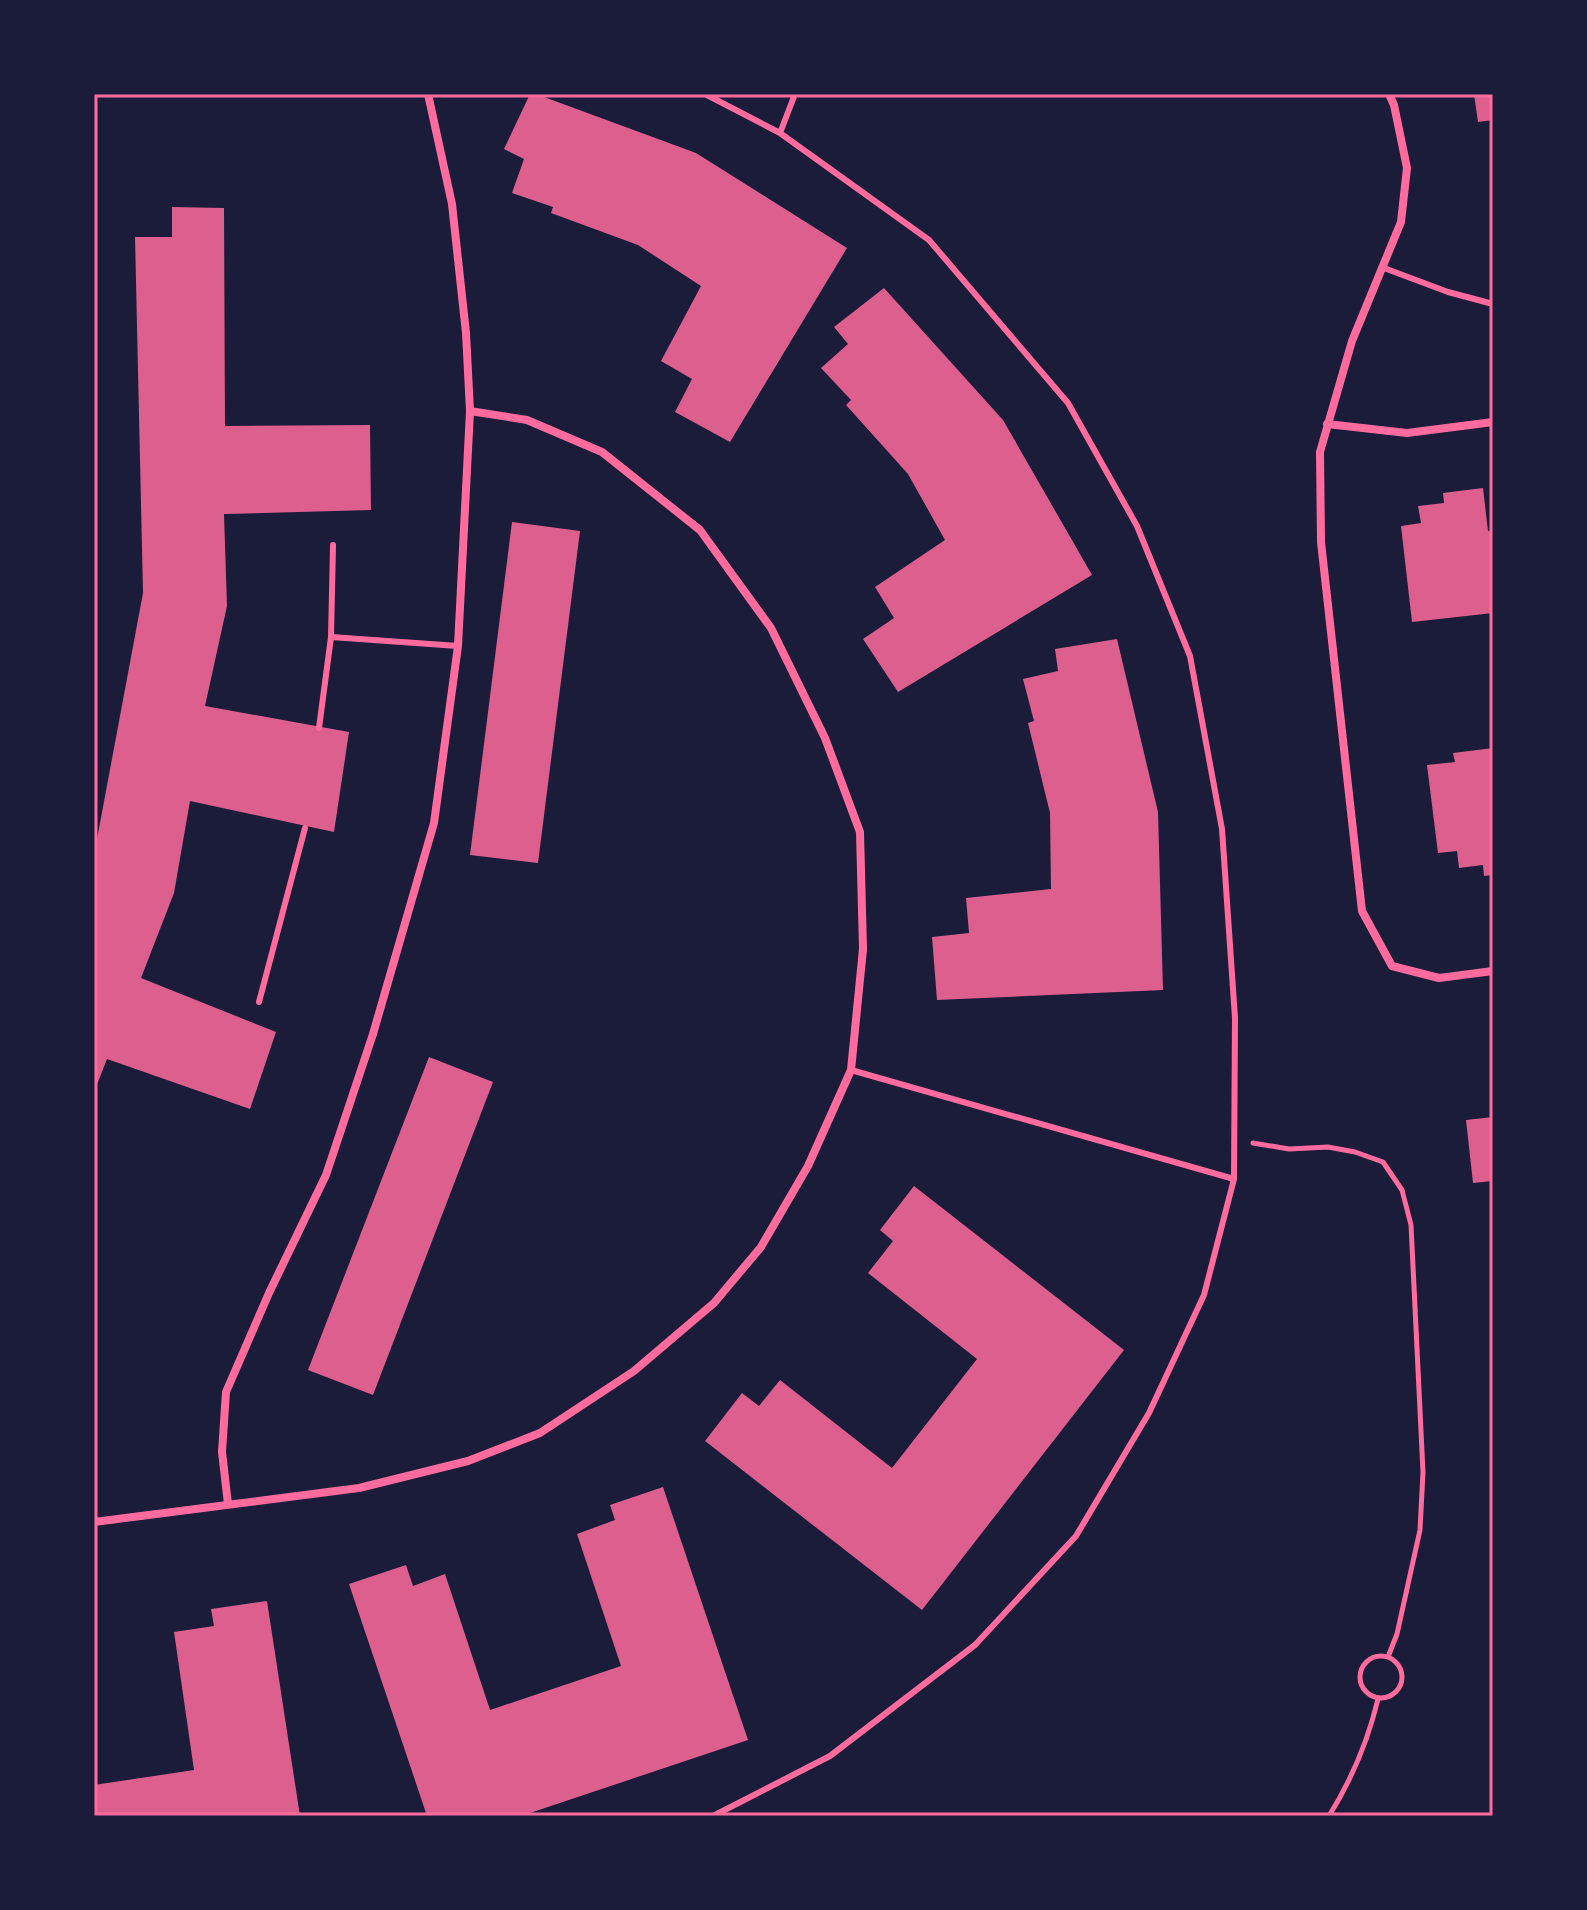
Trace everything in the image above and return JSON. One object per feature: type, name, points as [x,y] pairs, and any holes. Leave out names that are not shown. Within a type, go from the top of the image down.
[{"type":"street","points":[[228,1504],[222,1452],[226,1392],[326,1175],[373,1034],[434,823],[458,646],[470,411],[466,333],[452,204],[428,94]]},
{"type":"street","points":[[1389,94],[1407,168],[1401,222],[1352,341],[1320,452],[1321,542],[1362,911],[1392,966],[1439,978],[1493,971]]},
{"type":"street","points":[[94,1522],[359,1488],[468,1461],[540,1433],[634,1371],[714,1303],[761,1247],[808,1166],[851,1070],[863,949],[860,832],[825,738],[771,628],[700,530],[602,452],[527,420],[470,411]]},
{"type":"street","points":[[1327,424],[1407,433],[1493,422]]},
{"type":"lane","points":[[705,94],[780,133],[929,240],[1068,403],[1137,526],[1190,656],[1222,829],[1235,1018],[1234,1179],[1204,1295],[1149,1413],[1076,1536],[975,1645],[830,1756],[713,1816]]},
{"type":"lane","points":[[780,133],[795,94]]},
{"type":"lane","points":[[1384,268],[1448,292],[1493,304]]},
{"type":"lane","points":[[319,728],[331,637],[333,545]]},
{"type":"lane","points":[[331,637],[458,646]]},
{"type":"lane","points":[[259,1002],[305,828]]},
{"type":"lane","points":[[851,1070],[1234,1179]]},
{"type":"path","points":[[1234,1140],[1289,1149],[1328,1147],[1355,1152],[1383,1162],[1402,1190],[1411,1225],[1423,1472],[1420,1530],[1397,1634],[1388,1657]]},
{"type":"path","points":[[1381,1655],[1388,1657],[1399,1666],[1400,1686],[1391,1696],[1371,1697],[1361,1686],[1360,1672],[1368,1660],[1381,1655]]},
{"type":"path","points":[[1329,1816],[1355,1769],[1370,1733],[1378,1699]]},
{"type":"building","points":[[530,94],[696,153],[847,248],[730,442],[675,412],[692,379],[661,361],[701,286],[638,245],[551,213],[553,207],[512,193],[524,159],[504,149]]},
{"type":"building","points":[[1474,94],[1493,94],[1493,120],[1478,122]]},
{"type":"building","points":[[172,207],[224,208],[225,426],[370,425],[371,510],[224,514],[227,606],[205,706],[349,732],[334,832],[190,801],[174,893],[141,978],[276,1032],[250,1109],[107,1059],[94,1092],[94,855],[143,593],[135,237],[172,237]]},
{"type":"building","points":[[884,288],[1003,420],[1092,575],[898,692],[863,639],[894,618],[875,587],[945,540],[908,474],[846,405],[851,400],[821,368],[848,344],[834,327]]},
{"type":"building","points":[[1483,488],[1488,531],[1493,530],[1493,613],[1412,622],[1401,526],[1421,523],[1418,506],[1444,503],[1443,493]]},
{"type":"building","points":[[512,522],[580,531],[538,863],[470,855]]},
{"type":"building","points":[[1117,639],[1158,812],[1163,990],[937,1000],[932,937],[969,933],[966,898],[1051,889],[1050,813],[1028,723],[1034,721],[1023,679],[1058,671],[1055,649]]},
{"type":"building","points":[[1493,748],[1493,875],[1484,876],[1483,865],[1459,868],[1457,851],[1438,853],[1427,765],[1455,762],[1453,753]]},
{"type":"building","points":[[429,1057],[493,1082],[373,1395],[308,1370]]},
{"type":"building","points":[[1493,1117],[1493,1181],[1473,1183],[1466,1120]]},
{"type":"building","points":[[914,1186],[1124,1350],[922,1610],[705,1441],[742,1393],[759,1406],[780,1380],[892,1468],[977,1359],[868,1273],[893,1241],[880,1230]]},
{"type":"building","points":[[663,1487],[748,1740],[521,1816],[427,1816],[349,1584],[406,1565],[413,1586],[445,1574],[490,1710],[621,1666],[577,1534],[615,1520],[610,1505]]},
{"type":"building","points":[[267,1601],[300,1816],[94,1816],[94,1785],[194,1770],[174,1632],[214,1626],[211,1609]]}]
